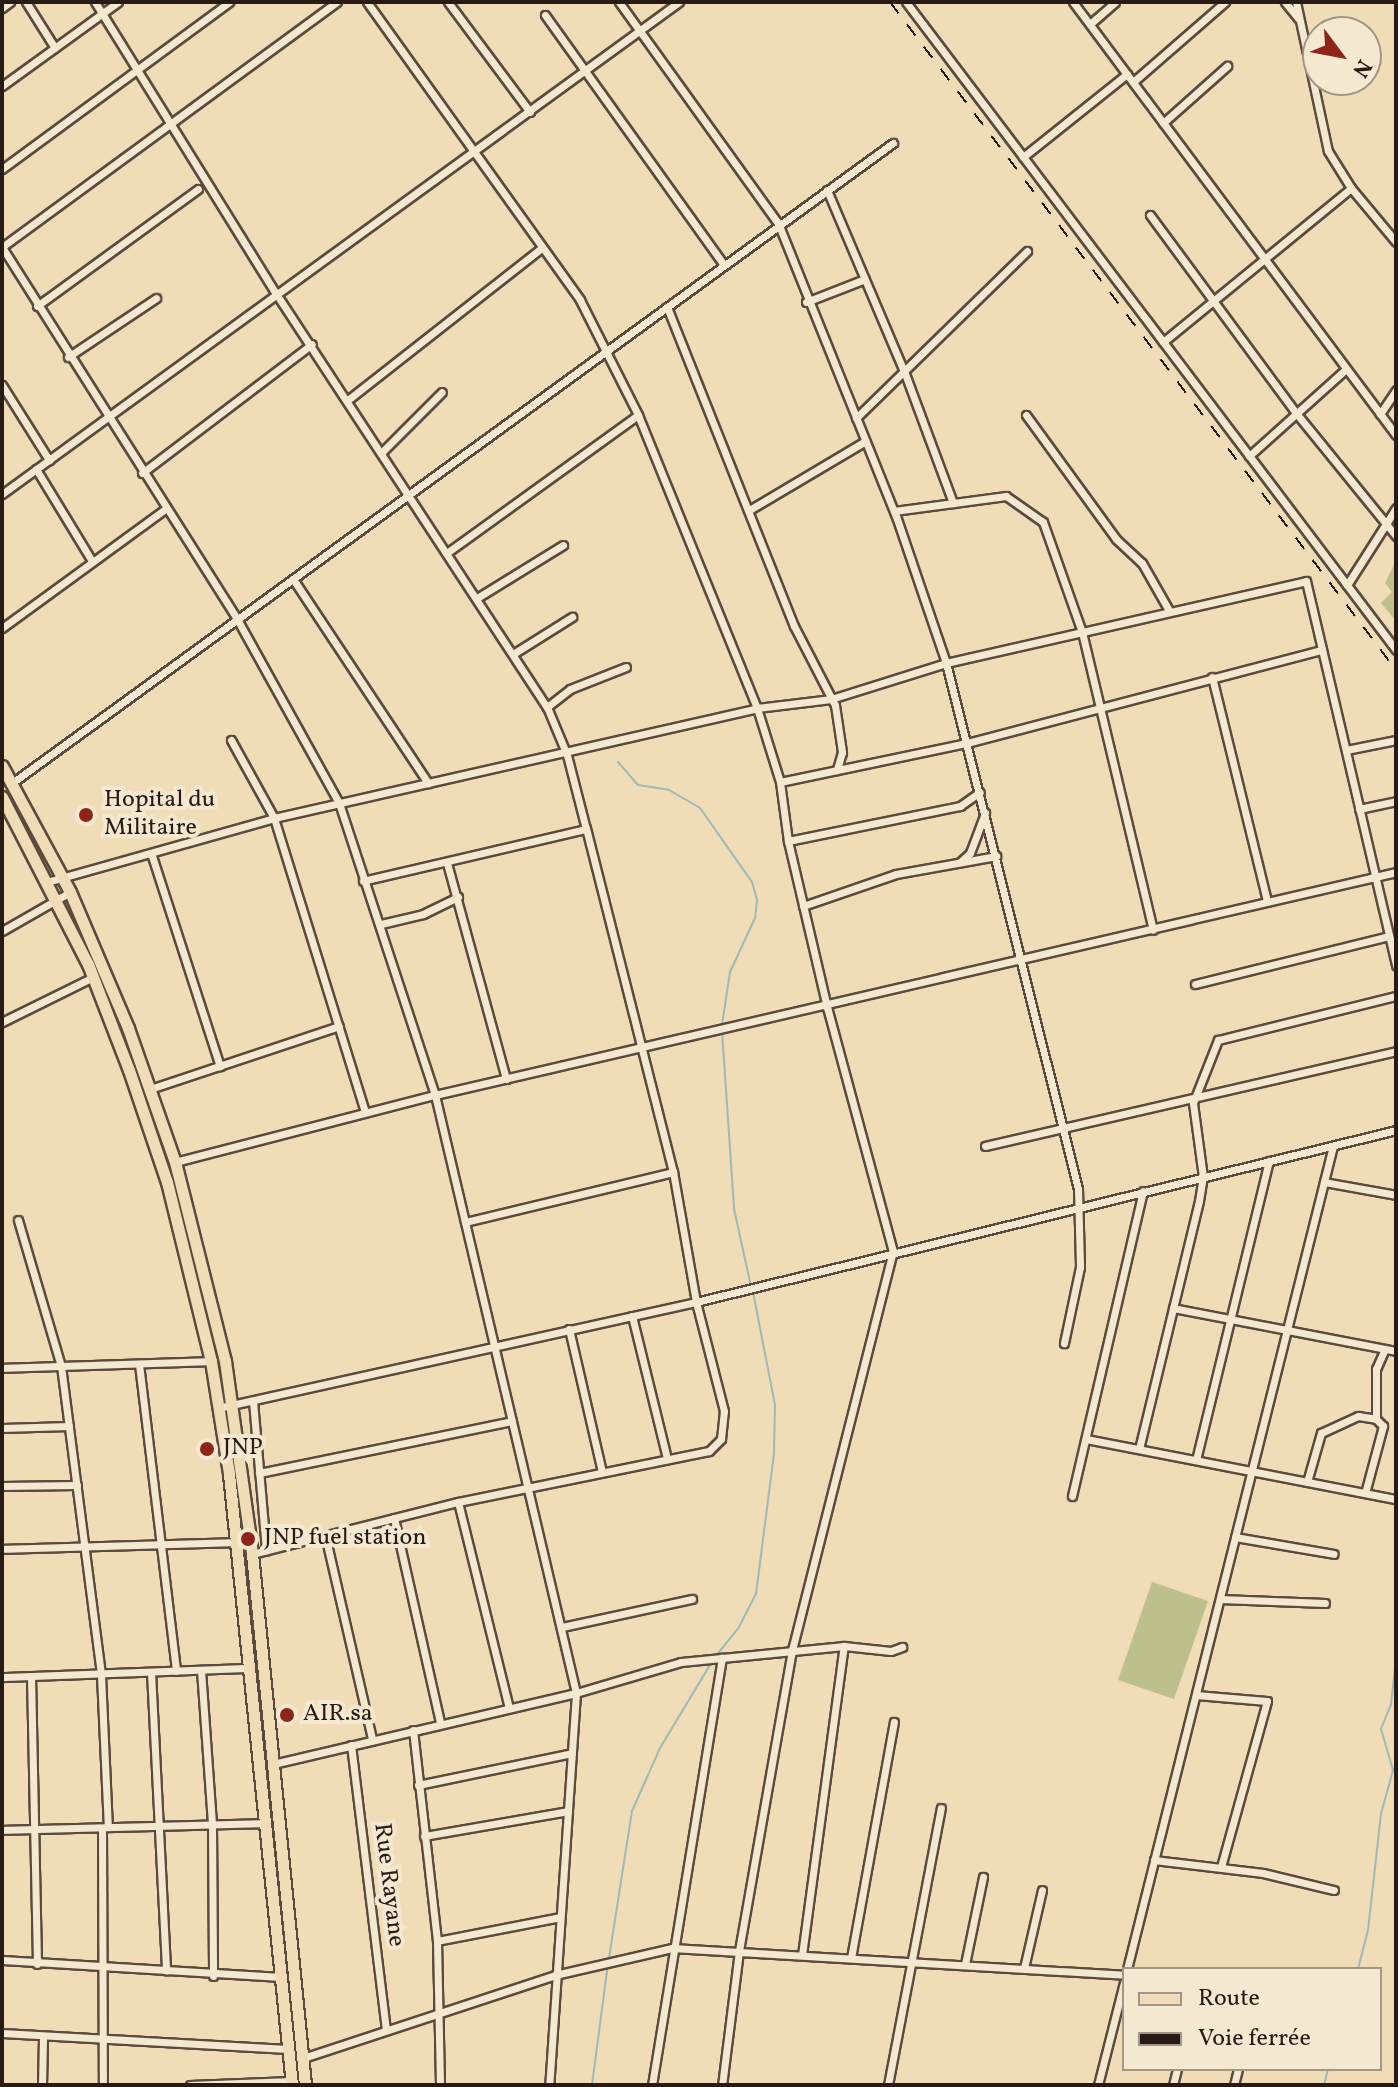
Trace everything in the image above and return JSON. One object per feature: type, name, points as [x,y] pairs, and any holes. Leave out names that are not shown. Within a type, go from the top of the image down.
[{"type":"main road","points":[[2,766],[70,892],[150,1089],[175,1162],[234,1406],[252,1554],[305,2085]]},
{"type":"main road","points":[[2,797],[56,898],[93,977],[167,1182],[211,1361],[236,1542],[292,2083]]},
{"type":"street","points":[[2,8],[10,2]]},
{"type":"street","points":[[26,2],[55,48]]},
{"type":"street","points":[[95,2],[277,295],[349,399],[547,707],[567,755],[643,1048],[673,1172],[696,1302],[724,1411],[723,1432],[709,1451],[458,1502],[252,1554]]},
{"type":"street","points":[[3,84],[118,2]]},
{"type":"street","points":[[2,169],[229,2]]},
{"type":"street","points":[[337,2],[2,247],[106,419],[237,619],[339,803],[435,1095],[576,1693],[549,2085]]},
{"type":"street","points":[[367,2],[540,249],[580,300],[608,349],[638,415],[757,708],[780,782],[788,841],[827,1007],[893,1251],[792,1650],[739,1951],[722,2085]]},
{"type":"street","points":[[448,2],[530,112]]},
{"type":"street","points":[[619,2],[778,223],[806,302],[894,511],[946,663],[1065,1127],[1078,1207],[1080,1267],[1064,1343]]},
{"type":"street","points":[[2,494],[679,2]]},
{"type":"street","points":[[906,2],[1396,650]]},
{"type":"street","points":[[1073,2],[1396,435]]},
{"type":"street","points":[[1090,24],[1115,2]]},
{"type":"street","points":[[1133,82],[1225,2]]},
{"type":"street","points":[[1285,2],[1300,20]]},
{"type":"street","points":[[1296,2],[1328,151],[1351,188],[1396,242]]},
{"type":"street","points":[[545,15],[724,265]]},
{"type":"street","points":[[1163,123],[1227,66]]},
{"type":"street","points":[[1023,157],[1127,74]]},
{"type":"street","points":[[12,783],[778,223],[893,143]]},
{"type":"street","points":[[1163,342],[1351,188]]},
{"type":"street","points":[[37,306],[198,189]]},
{"type":"street","points":[[827,190],[904,371],[953,503]]},
{"type":"street","points":[[1150,215],[1296,413],[1384,527],[1396,536]]},
{"type":"street","points":[[349,399],[540,249]]},
{"type":"street","points":[[856,418],[1027,251]]},
{"type":"street","points":[[806,302],[865,279]]},
{"type":"street","points":[[68,357],[156,298]]},
{"type":"street","points":[[667,307],[751,509],[794,626],[831,699],[842,747],[837,770]]},
{"type":"street","points":[[142,473],[312,344]]},
{"type":"street","points":[[1249,456],[1345,370]]},
{"type":"street","points":[[2,385],[49,460]]},
{"type":"street","points":[[1380,414],[1396,390]]},
{"type":"street","points":[[383,451],[442,392]]},
{"type":"street","points":[[448,552],[638,415]]},
{"type":"street","points":[[1026,415],[1116,539],[1142,563],[1170,612]]},
{"type":"street","points":[[751,509],[864,442]]},
{"type":"street","points":[[36,469],[92,561]]},
{"type":"street","points":[[894,511],[1006,496],[1043,522],[1082,632],[1153,930]]},
{"type":"street","points":[[1347,585],[1396,508]]},
{"type":"street","points":[[2,628],[165,509]]},
{"type":"street","points":[[477,598],[563,545]]},
{"type":"street","points":[[293,579],[428,783]]},
{"type":"street","points":[[47,882],[152,856],[274,818],[567,755],[757,708],[831,699],[946,663],[1306,581],[1396,966]]},
{"type":"street","points":[[513,654],[572,617]]},
{"type":"street","points":[[780,782],[967,743],[1098,705],[1322,650]]},
{"type":"street","points":[[547,707],[570,689],[626,667]]},
{"type":"street","points":[[1212,677],[1267,901]]},
{"type":"street","points":[[231,740],[274,818],[365,1112]]},
{"type":"street","points":[[1346,750],[1396,740]]},
{"type":"street","points":[[788,841],[960,806],[980,792]]},
{"type":"street","points":[[1359,809],[1396,801]]},
{"type":"street","points":[[959,863],[970,853],[985,812]]},
{"type":"street","points":[[363,881],[586,829]]},
{"type":"street","points":[[152,856],[220,1066]]},
{"type":"street","points":[[803,906],[896,874],[996,856]]},
{"type":"street","points":[[447,863],[506,1079]]},
{"type":"street","points":[[175,1162],[435,1095],[827,1007],[1396,872]]},
{"type":"street","points":[[2,931],[70,892]]},
{"type":"street","points":[[381,924],[423,914],[458,897]]},
{"type":"street","points":[[1195,984],[1389,936]]},
{"type":"street","points":[[2,1022],[93,977]]},
{"type":"street","points":[[1139,1449],[1203,1177],[1194,1132],[1195,1097],[1207,1059],[1225,1034],[1396,996]]},
{"type":"street","points":[[150,1089],[339,1026]]},
{"type":"street","points":[[985,1146],[1396,1051]]},
{"type":"street","points":[[218,1408],[696,1302],[893,1251],[1396,1130]]},
{"type":"street","points":[[1127,1967],[1333,1146]]},
{"type":"street","points":[[1196,1460],[1269,1161]]},
{"type":"street","points":[[465,1222],[673,1172]]},
{"type":"street","points":[[1324,1182],[1396,1195]]},
{"type":"street","points":[[1072,1496],[1143,1191]]},
{"type":"street","points":[[18,1220],[61,1366],[101,1675],[105,1828],[103,2085]]},
{"type":"street","points":[[1173,1308],[1392,1350]]},
{"type":"street","points":[[632,1316],[667,1459]]},
{"type":"street","points":[[569,1329],[602,1472]]},
{"type":"street","points":[[1376,1419],[1376,1369],[1396,1341]]},
{"type":"street","points":[[2,1368],[211,1361]]},
{"type":"street","points":[[139,1364],[157,1544],[176,1671]]},
{"type":"street","points":[[253,1401],[266,1550]]},
{"type":"street","points":[[1307,1482],[1321,1433],[1358,1416],[1376,1419],[1383,1426],[1365,1493]]},
{"type":"street","points":[[259,1473],[512,1421]]},
{"type":"street","points":[[2,1428],[69,1426]]},
{"type":"street","points":[[1086,1439],[1396,1499]]},
{"type":"street","points":[[2,1486],[77,1485]]},
{"type":"street","points":[[458,1502],[509,1708]]},
{"type":"street","points":[[394,1518],[440,1722]]},
{"type":"street","points":[[325,1535],[372,1738]]},
{"type":"street","points":[[1235,1537],[1334,1554]]},
{"type":"street","points":[[2,1549],[236,1542]]},
{"type":"street","points":[[562,1627],[692,1599]]},
{"type":"street","points":[[1220,1599],[1325,1603]]},
{"type":"street","points":[[802,1955],[844,1646]]},
{"type":"street","points":[[273,1764],[440,1722],[576,1693],[681,1662],[844,1646],[891,1651],[902,1647]]},
{"type":"street","points":[[652,2085],[672,1948],[722,1658]]},
{"type":"street","points":[[2,1677],[249,1668]]},
{"type":"street","points":[[201,1670],[212,1824],[213,1976]]},
{"type":"street","points":[[151,1672],[162,1826],[166,1971]]},
{"type":"street","points":[[31,1676],[37,1964]]},
{"type":"street","points":[[1196,1695],[1267,1701],[1221,1867]]},
{"type":"street","points":[[851,1958],[894,1722]]},
{"type":"street","points":[[413,1730],[437,1941],[441,2012],[440,2085]]},
{"type":"street","name":"Rue Rayane","points":[[351,1745],[386,2030]]},
{"type":"street","points":[[418,1785],[572,1753]]},
{"type":"street","points":[[888,2085],[915,1961],[941,1808]]},
{"type":"street","points":[[424,1836],[568,1811]]},
{"type":"street","points":[[2,1830],[266,1823]]},
{"type":"street","points":[[1154,1860],[1221,1867],[1334,1890]]},
{"type":"street","points":[[965,1964],[983,1877]]},
{"type":"street","points":[[1024,1968],[1042,1890]]},
{"type":"street","points":[[437,1941],[560,1917]]},
{"type":"street","points":[[303,2058],[555,1975],[672,1948],[1122,1975]]},
{"type":"street","points":[[2,1960],[213,1976],[281,1977]]},
{"type":"street","points":[[1098,2085],[1122,1990]]},
{"type":"street","points":[[2,2033],[43,2039],[288,2049]]},
{"type":"street","points":[[42,2085],[43,2039]]},
{"type":"street","points":[[190,2085],[292,2083]]},
{"type":"green space","points":[[1396,561],[1396,621],[1381,603],[1392,592],[1385,583]]},
{"type":"green space","points":[[1152,1582],[1208,1601],[1174,1699],[1118,1680]]},
{"type":"waterway","points":[[618,762],[638,785],[669,790],[700,808],[752,882],[757,900],[755,918],[730,972],[722,1025]]},
{"type":"waterway","points":[[722,1031],[734,1209],[751,1286]]},
{"type":"waterway","points":[[715,1657],[739,1627],[756,1594],[774,1453],[775,1405],[753,1292]]},
{"type":"waterway","points":[[1359,1967],[1368,1930],[1381,1814],[1393,1770],[1381,1729],[1391,1704],[1396,1658]]},
{"type":"waterway","points":[[609,1958],[632,1811],[660,1748],[711,1663]]},
{"type":"waterway","points":[[592,2085],[608,1964]]},
{"type":"waterway","points":[[1324,2085],[1328,2071]]},
{"type":"railway","points":[[890,2],[1396,670]]},
{"type":"place","name":"Hopital du Militaire","points":[[86,815]]},
{"type":"place","name":"JNP","points":[[207,1449]]},
{"type":"place","name":"JNP fuel station","points":[[248,1539]]},
{"type":"place","name":"AIR.sa","points":[[287,1715]]}]
